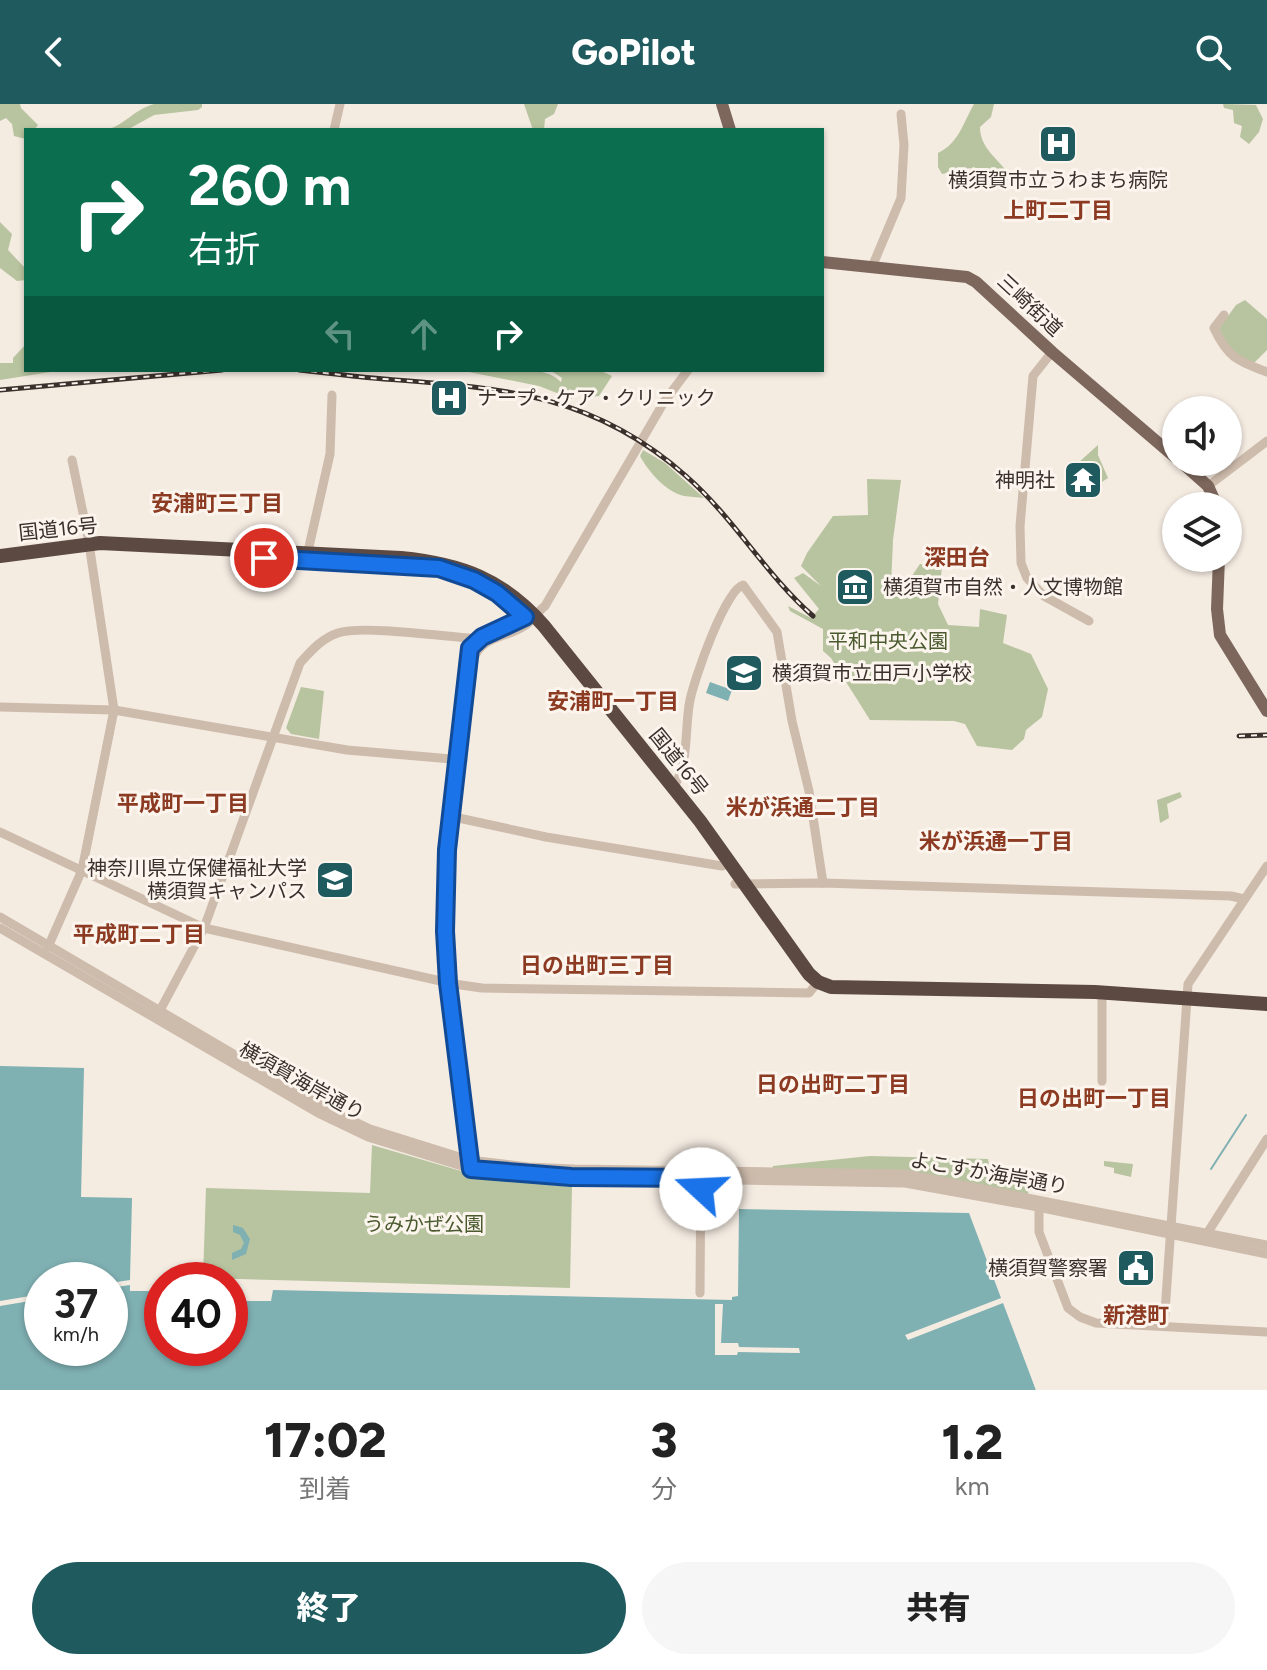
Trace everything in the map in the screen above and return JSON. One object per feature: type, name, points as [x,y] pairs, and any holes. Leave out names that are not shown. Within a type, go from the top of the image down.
[{"type":"highway","name":"国道16号","points":[[0,562],[90,548]]},
{"type":"highway","name":"国道16号","points":[[0,556],[90,548],[306,557],[439,568],[474,580],[530,618],[672,790],[803,978],[816,985]]},
{"type":"highway","points":[[816,985],[831,994],[1102,996],[1267,1004]]},
{"type":"highway","points":[[1185,1001],[1267,1010]]},
{"type":"main road","points":[[722,104],[729,128]]},
{"type":"main road","name":"三崎街道","points":[[824,262],[967,277],[1162,446]]},
{"type":"main road","points":[[1197,476],[1211,492]]},
{"type":"main road","points":[[1219,572],[1219,632],[1267,711]]},
{"type":"street","points":[[334,128],[340,104]]},
{"type":"street","points":[[872,267],[901,198],[904,145],[901,114]]},
{"type":"street","points":[[1224,315],[1214,328],[1233,359],[1267,372]]},
{"type":"street","points":[[1052,352],[1033,376],[1020,552],[1023,570],[1044,596],[1089,621]]},
{"type":"street","points":[[475,647],[496,639],[545,606],[664,402],[686,372]]},
{"type":"street","points":[[306,557],[330,454],[332,395]]},
{"type":"street","points":[[1208,486],[1267,441]]},
{"type":"street","points":[[47,949],[82,870],[114,710],[90,548],[72,460]]},
{"type":"street","points":[[672,790],[682,776],[687,717],[693,689],[725,604],[743,585],[777,632],[823,883]]},
{"type":"street","points":[[473,1165],[451,984],[454,817],[475,647],[482,637],[530,618]]},
{"type":"street","points":[[158,1015],[204,928],[300,663],[325,639],[341,632],[360,630],[469,638],[475,647]]},
{"type":"street","points":[[0,707],[114,710],[347,750],[460,760]]},
{"type":"street","points":[[454,817],[546,837],[725,865]]},
{"type":"street","points":[[0,832],[204,928],[451,984],[482,988],[809,993],[816,985]]},
{"type":"street","points":[[1164,1326],[1185,1001],[1192,975],[1267,866]]},
{"type":"street","points":[[739,884],[823,883],[1221,895],[1244,899]]},
{"type":"street","points":[[0,917],[47,949],[158,1015],[358,1124],[473,1165],[571,1177],[701,1174]]},
{"type":"street","points":[[0,928],[47,949]]},
{"type":"street","points":[[1102,996],[1102,1081]]},
{"type":"street","points":[[1208,1232],[1267,1139]]},
{"type":"street","points":[[700,1293],[701,1152]]},
{"type":"street","name":"よこすか海岸通り","points":[[701,1174],[905,1183],[1039,1203]]},
{"type":"street","name":"よこすか海岸通り","points":[[701,1174],[905,1174],[1170,1230],[1267,1254]]},
{"type":"street","points":[[1039,1203],[1039,1232],[1068,1308],[1080,1317],[1096,1323],[1267,1332]]},
{"type":"street","name":"よこすか海岸通り","points":[[1170,1230],[1208,1232],[1267,1245]]},
{"type":"green space","points":[[0,104],[20,104],[38,125],[36,128],[24,128],[24,138],[14,136],[12,124],[6,118],[0,121]]},
{"type":"green space","points":[[154,104],[202,104],[198,110],[154,115],[131,128],[111,128]]},
{"type":"green space","points":[[524,104],[558,104],[554,114],[545,119],[544,128],[532,128]]},
{"type":"green space","points":[[974,104],[994,104],[991,117],[980,127],[983,142],[1010,176],[1006,183],[996,188],[970,168],[942,174],[938,167],[938,153],[956,138]]},
{"type":"green space","points":[[1223,104],[1256,105],[1263,119],[1259,132],[1249,144],[1240,137],[1242,126],[1234,123],[1233,110],[1224,108]]},
{"type":"green space","points":[[0,222],[12,234],[8,250],[24,267],[24,280],[17,281],[0,268]]},
{"type":"green space","points":[[1245,300],[1267,319],[1267,350],[1254,363],[1239,359],[1218,330],[1236,305]]},
{"type":"green space","points":[[24,346],[24,372],[50,372],[0,380],[0,363],[13,363],[13,358]]},
{"type":"green space","points":[[469,372],[541,372],[561,382],[562,378],[553,372],[603,372],[612,376],[599,396],[591,397],[569,389],[572,399],[539,386]]},
{"type":"green space","name":"神明社","points":[[1098,445],[1098,455],[1108,478],[1091,489],[1077,481],[1072,484],[1068,472]]},
{"type":"green space","points":[[643,450],[665,463],[704,498],[677,494],[664,486],[643,462],[640,456]]},
{"type":"green space","name":"平和中央公園","points":[[867,479],[901,480],[891,586],[905,586],[920,564],[942,566],[938,604],[948,625],[979,627],[980,609],[1007,615],[1003,643],[1031,654],[1048,689],[1042,717],[1026,730],[1024,739],[1012,750],[977,746],[965,724],[954,721],[870,720],[831,658],[823,651],[823,629],[790,611],[788,606],[811,618],[819,609],[794,578],[803,573],[821,586],[801,566],[833,516],[868,515]]},
{"type":"green space","points":[[301,687],[324,691],[319,739],[291,734],[286,728]]},
{"type":"green space","points":[[1180,792],[1182,797],[1167,804],[1169,818],[1160,823],[1157,800]]},
{"type":"green space","name":"うみかぜ公園","points":[[372,1145],[485,1178],[572,1187],[570,1288],[248,1279],[248,1262],[204,1262],[206,1188],[370,1193]]},
{"type":"green space","points":[[870,1156],[988,1159],[991,1176],[1029,1183],[1028,1195],[770,1177],[773,1166]]},
{"type":"green space","points":[[1104,1161],[1133,1164],[1131,1177],[1114,1173],[1114,1168],[1104,1166]]},
{"type":"water","points":[[710,682],[732,690],[728,701],[706,693]]},
{"type":"water","points":[[0,1066],[84,1068],[81,1197],[132,1198],[130,1280],[128,1262],[24,1262],[24,1297],[0,1301]]},
{"type":"water","points":[[739,1209],[969,1213],[1001,1298],[905,1335],[908,1340],[1003,1303],[1036,1390],[0,1390],[0,1306],[24,1302],[24,1366],[128,1366],[130,1285],[130,1291],[144,1291],[144,1366],[248,1366],[248,1301],[271,1301],[273,1290],[732,1300],[732,1297],[738,1296]]},
{"type":"water","points":[[233,1225],[243,1228],[250,1239],[246,1254],[232,1260],[232,1253],[241,1249],[244,1243],[240,1235],[233,1232]]},
{"type":"pier","points":[[715,1304],[723,1304],[721,1343],[738,1343],[739,1347],[799,1348],[800,1353],[738,1352],[737,1355],[715,1355]]},
{"type":"pier","points":[[1017,1329],[1040,1390],[1036,1390],[1014,1330]]},
{"type":"waterway","points":[[1211,1169],[1246,1115]]},
{"type":"railway","points":[[0,390],[200,372]]},
{"type":"railway","points":[[317,372],[507,392],[580,411],[616,427],[651,448],[703,492],[813,616]]},
{"type":"railway","points":[[1239,736],[1267,735]]},
{"type":"place","name":"横須賀市立うわまち病院","points":[[1058,144]]},
{"type":"place","name":"ナープ・ケア・クリニック","points":[[449,398]]},
{"type":"place","name":"神明社","points":[[1083,480]]},
{"type":"place","name":"横須賀市自然・人文博物館","points":[[855,587]]},
{"type":"place","name":"横須賀市立田戸小学校","points":[[744,673]]},
{"type":"place","name":"神奈川県立保健福祉大学 横須賀キャンパス","points":[[335,880]]},
{"type":"place","name":"横須賀警察署","points":[[1136,1268]]},
{"type":"district","name":"上町二丁目","points":[[1058,210]]},
{"type":"district","name":"安浦町三丁目","points":[[217,503]]},
{"type":"district","name":"深田台","points":[[957,557]]},
{"type":"district","name":"安浦町一丁目","points":[[613,701]]},
{"type":"district","name":"平成町一丁目","points":[[183,803]]},
{"type":"district","name":"米が浜通二丁目","points":[[803,807]]},
{"type":"district","name":"米が浜通一丁目","points":[[996,841]]},
{"type":"district","name":"平成町二丁目","points":[[139,934]]},
{"type":"district","name":"日の出町三丁目","points":[[597,965]]},
{"type":"district","name":"日の出町二丁目","points":[[833,1084]]},
{"type":"district","name":"日の出町一丁目","points":[[1094,1098]]},
{"type":"district","name":"新港町","points":[[1136,1315]]},
{"type":"route","points":[[264,558],[439,568],[474,580],[497,593],[525,617],[482,637],[470,648],[447,850],[445,931],[448,983],[471,1169],[571,1177],[701,1178],[701,1189]]}]
